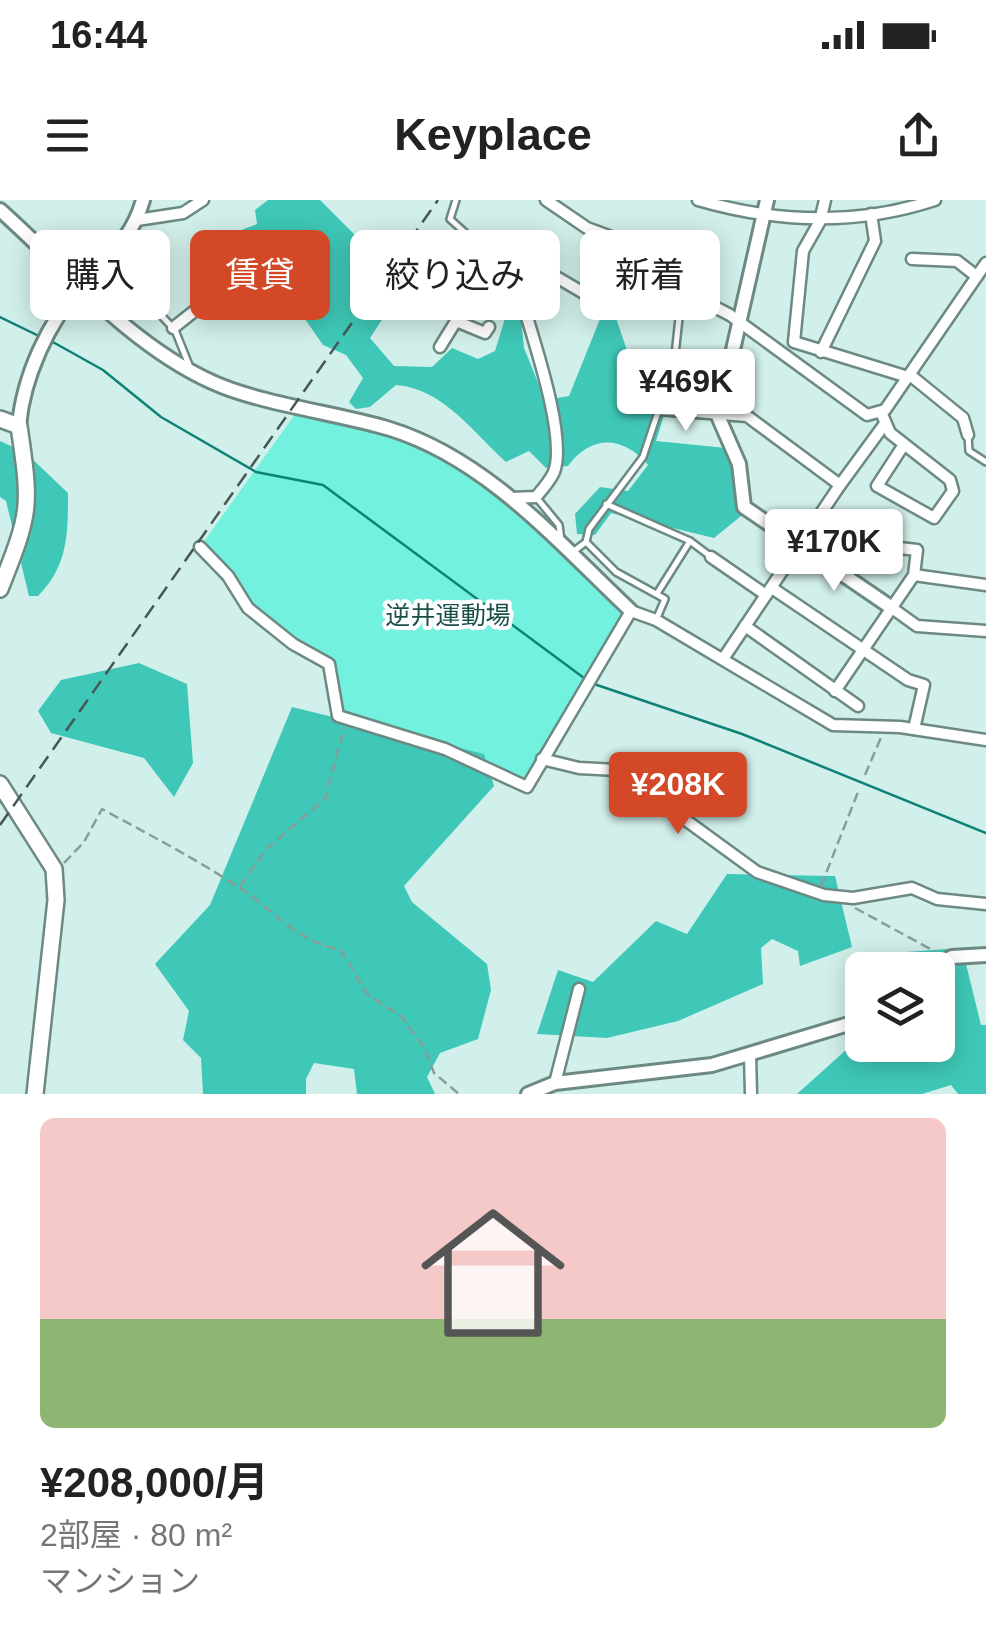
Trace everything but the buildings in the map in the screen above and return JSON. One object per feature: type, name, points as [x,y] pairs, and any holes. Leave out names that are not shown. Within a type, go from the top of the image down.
[{"type":"main road","points":[[0,419],[19,426],[29,508],[0,588]]},
{"type":"main road","points":[[0,784],[54,869],[56,900],[36,1094]]},
{"type":"street","points":[[131,230],[143,200]]},
{"type":"street","points":[[137,220],[183,213],[203,200]]},
{"type":"street","points":[[767,200],[718,416],[739,464],[744,508],[917,626],[986,632]]},
{"type":"street","points":[[825,200],[820,221],[803,251],[794,342],[909,376],[966,420],[968,435]]},
{"type":"street","points":[[704,201],[762,217],[820,221],[935,200]]},
{"type":"street","points":[[552,202],[592,230]]},
{"type":"street","points":[[0,210],[30,239]]},
{"type":"street","points":[[821,352],[876,240],[871,214]]},
{"type":"street","points":[[912,259],[957,261],[975,275]]},
{"type":"street","points":[[723,658],[986,263]]},
{"type":"street","points":[[720,311],[860,412],[883,418],[904,446],[919,452],[950,480],[953,490],[934,518],[877,486],[904,446]]},
{"type":"street","points":[[173,328],[190,315]]},
{"type":"street","points":[[19,426],[21,399],[30,374],[61,320]]},
{"type":"street","points":[[118,320],[213,383],[392,430],[456,456],[509,498],[631,610],[723,658],[833,725],[886,726],[986,740]]},
{"type":"street","points":[[509,498],[536,497],[556,462],[550,394],[528,320]]},
{"type":"street","points":[[440,348],[456,321],[485,333],[489,327]]},
{"type":"street","points":[[658,409],[747,416],[840,485]]},
{"type":"street","points":[[824,511],[873,545],[917,550],[914,575],[835,691]]},
{"type":"street","points":[[200,546],[228,576],[248,608],[293,644],[329,664],[338,716],[445,749],[527,787],[631,610]]},
{"type":"street","points":[[711,557],[908,680],[924,685],[914,729]]},
{"type":"street","points":[[914,575],[986,585]]},
{"type":"street","points":[[746,626],[858,706]]},
{"type":"street","points":[[542,759],[580,768],[617,770],[758,872],[818,892],[853,898],[912,888],[938,899],[986,904]]},
{"type":"street","points":[[955,957],[986,956]]},
{"type":"street","points":[[555,1082],[579,989]]},
{"type":"street","points":[[528,1094],[555,1082],[698,1068],[845,1025]]},
{"type":"street","points":[[750,1054],[751,1094]]},
{"type":"lane","points":[[456,200],[450,218],[463,230]]},
{"type":"lane","points":[[165,320],[173,328],[190,368]]},
{"type":"lane","points":[[586,542],[588,529],[638,468],[674,364],[679,320]]},
{"type":"lane","points":[[968,435],[969,451],[986,462]]},
{"type":"lane","points":[[536,497],[559,524],[565,549],[586,542]]},
{"type":"lane","points":[[606,504],[690,541],[711,557]]},
{"type":"lane","points":[[658,592],[690,541]]},
{"type":"lane","points":[[586,542],[616,572],[665,599],[656,620]]},
{"type":"path","points":[[239,888],[266,850],[325,799],[338,765],[345,720]]},
{"type":"path","points":[[865,775],[886,726]]},
{"type":"path","points":[[818,892],[858,792]]},
{"type":"path","points":[[54,869],[84,842],[102,810],[239,888],[305,937],[329,950],[340,950],[368,995],[401,1016],[425,1048],[434,1073],[459,1094]]},
{"type":"path","points":[[853,898],[854,907],[922,943],[927,952]]},
{"type":"green space","points":[[268,200],[320,200],[350,230],[350,320],[382,320],[370,338],[394,366],[432,367],[452,348],[478,359],[495,351],[504,320],[521,320],[524,348],[545,400],[569,396],[600,320],[617,320],[632,365],[661,374],[670,396],[656,441],[726,448],[740,486],[741,516],[714,538],[611,513],[595,535],[577,534],[575,514],[600,487],[628,491],[648,465],[628,448],[597,444],[568,466],[546,468],[529,451],[506,462],[443,403],[413,388],[396,385],[370,407],[356,409],[349,402],[363,378],[346,355],[323,345],[306,320],[330,320],[330,230],[241,230],[257,224],[255,210]]},
{"type":"green space","name":"逆井運動場","points":[[301,406],[456,456],[631,611],[539,752],[526,781],[445,749],[345,720],[324,658],[270,624],[200,547]]},
{"type":"green space","points":[[0,441],[26,453],[68,493],[61,561],[38,596],[29,596],[6,501],[0,497]]},
{"type":"green space","points":[[825,516],[872,547],[853,574],[811,545],[809,538]]},
{"type":"green space","points":[[139,663],[187,684],[193,763],[174,797],[144,758],[51,733],[38,711],[61,680]]},
{"type":"green space","points":[[292,707],[484,754],[494,786],[404,886],[412,902],[487,964],[491,990],[478,1039],[440,1053],[427,1077],[435,1094],[357,1094],[354,1069],[314,1063],[306,1079],[306,1094],[203,1094],[201,1058],[183,1040],[189,1011],[155,964],[210,905]]},
{"type":"green space","points":[[727,874],[835,876],[852,947],[800,966],[798,951],[772,939],[761,948],[763,984],[678,1021],[607,1038],[537,1034],[558,970],[593,982],[656,921],[687,934]]},
{"type":"green space","points":[[962,948],[981,1025],[986,1025],[986,1094],[958,1094],[951,1085],[922,1094],[797,1094],[845,1051],[845,1062],[955,1062],[955,952],[906,952]]},
{"type":"waterway","points":[[0,317],[39,336]]},
{"type":"waterway","points":[[51,341],[103,370],[161,417],[256,472],[323,485],[584,678]]},
{"type":"waterway","points":[[591,683],[742,734],[986,833]]},
{"type":"railway","points":[[0,825],[438,200]]}]
